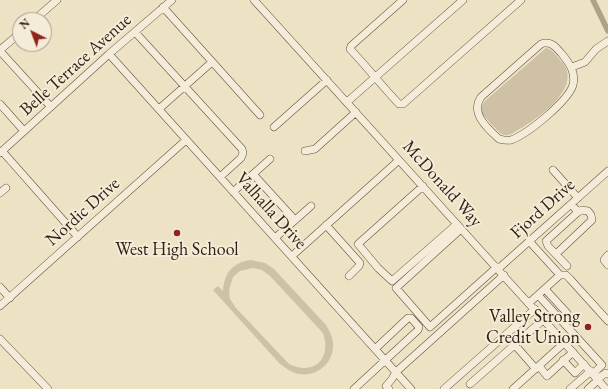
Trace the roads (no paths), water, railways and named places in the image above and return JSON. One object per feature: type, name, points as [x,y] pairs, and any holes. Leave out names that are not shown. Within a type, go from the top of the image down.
[{"type":"street","points":[[43,12],[57,0]]},
{"type":"street","name":"Belle Terrace Avenue","points":[[1,152],[109,54],[172,0]]},
{"type":"street","name":"McDonald Way","points":[[254,0],[606,389]]},
{"type":"street","points":[[403,0],[351,46],[350,49],[381,86],[399,104],[403,104],[521,0]]},
{"type":"street","points":[[347,102],[463,0]]},
{"type":"street","points":[[163,7],[260,115]]},
{"type":"street","points":[[135,32],[243,151],[241,158],[220,177]]},
{"type":"street","points":[[12,40],[0,51],[51,107]]},
{"type":"street","points":[[572,68],[585,62],[596,49],[608,42]]},
{"type":"street","points":[[548,43],[555,46],[572,68],[573,84],[567,95],[541,120],[512,140],[499,139],[478,114],[477,105],[481,97],[540,44],[548,43]]},
{"type":"street","name":"Valhalla Drive","points":[[109,54],[411,389]]},
{"type":"street","points":[[159,110],[212,62]]},
{"type":"street","points":[[274,127],[327,80]]},
{"type":"street","points":[[0,104],[24,131]]},
{"type":"street","points":[[305,151],[315,149],[356,112]]},
{"type":"street","name":"Nordic Drive","points":[[0,306],[186,140]]},
{"type":"street","points":[[1,152],[78,237]]},
{"type":"street","points":[[234,192],[270,159]]},
{"type":"street","points":[[292,256],[399,160]]},
{"type":"street","points":[[553,170],[578,198]]},
{"type":"street","name":"Fjord Drive","points":[[459,226],[396,288],[430,327],[608,171]]},
{"type":"street","points":[[253,174],[295,220]]},
{"type":"street","points":[[423,186],[358,244],[378,268],[392,281],[459,226]]},
{"type":"street","points":[[570,204],[578,212]]},
{"type":"street","points":[[275,238],[311,206]]},
{"type":"street","points":[[556,254],[592,220],[592,217],[588,211],[582,210],[578,212],[546,241],[546,243],[556,254],[567,266]]},
{"type":"street","points":[[326,225],[360,263],[359,266],[348,276]]},
{"type":"street","points":[[529,241],[560,275],[566,276],[570,279],[608,321]]},
{"type":"street","points":[[608,255],[604,260],[608,265]]},
{"type":"street","points":[[388,389],[386,386],[396,372],[504,275]]},
{"type":"street","points":[[529,303],[560,275]]},
{"type":"street","points":[[0,287],[10,298]]},
{"type":"street","points":[[545,289],[567,313],[560,319]]},
{"type":"street","points":[[538,295],[602,365],[588,389]]},
{"type":"street","points":[[444,389],[535,309]]},
{"type":"street","points":[[354,389],[418,330],[419,327],[411,318],[408,318],[375,349]]},
{"type":"street","points":[[470,384],[544,319]]},
{"type":"street","points":[[513,389],[574,334]]},
{"type":"street","points":[[506,335],[537,368],[547,376],[573,352]]},
{"type":"street","points":[[0,339],[48,389]]},
{"type":"street","points":[[563,360],[575,373],[584,364]]},
{"type":"street","points":[[570,389],[595,376],[606,373],[608,374]]},
{"type":"waterway","points":[[593,0],[608,31]]},
{"type":"place","name":"West High School","points":[[177,233]]},
{"type":"place","name":"Valley Strong Credit Union","points":[[588,327]]}]
